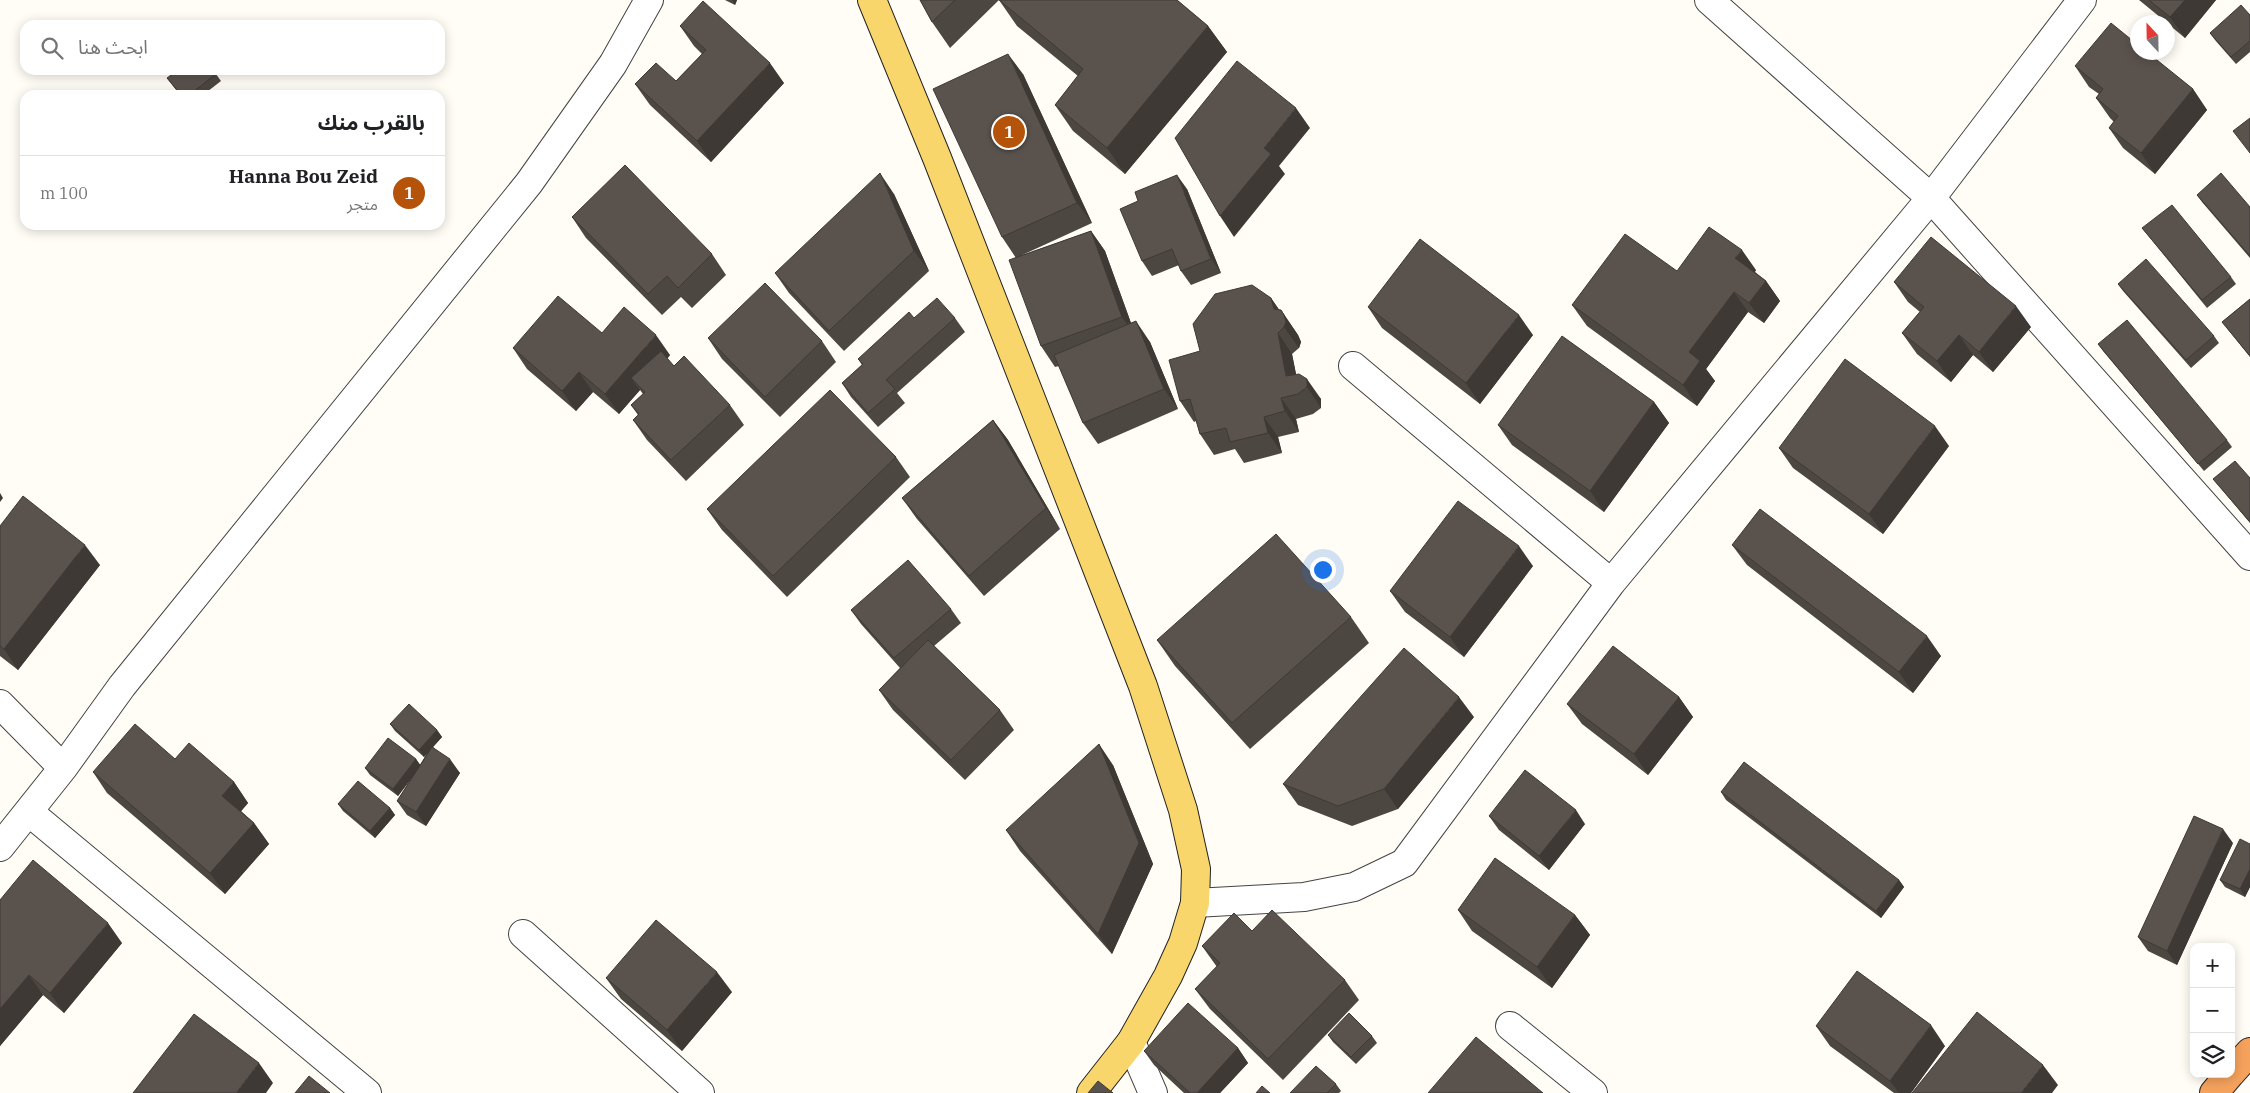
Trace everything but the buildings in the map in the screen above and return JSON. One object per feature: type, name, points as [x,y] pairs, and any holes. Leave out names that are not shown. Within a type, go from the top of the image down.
[{"type":"highway","points":[[2235,1069],[2250,1052]]},
{"type":"highway","points":[[2214,1093],[2227,1078]]},
{"type":"main road","points":[[872,0],[941,167],[1143,686],[1183,810],[1196,869],[1194,903],[1183,943],[1168,976],[1131,1042],[1090,1093]]},
{"type":"street","points":[[0,847],[63,768],[122,686],[529,184],[613,64],[649,0]]},
{"type":"street","points":[[1708,0],[1931,198],[2250,556]]},
{"type":"street","points":[[1194,903],[1304,897],[1354,887],[1404,863],[1611,583],[1931,198],[2082,0]]},
{"type":"street","points":[[1352,366],[1611,583]]},
{"type":"street","points":[[0,704],[63,768]]},
{"type":"street","points":[[28,812],[367,1093]]},
{"type":"street","points":[[524,934],[700,1093]]},
{"type":"street","points":[[1510,1026],[1594,1093]]},
{"type":"street","points":[[1131,1042],[1153,1093]]},
{"type":"place","name":"Hanna Bou Zeid","points":[[1009,132]]}]
